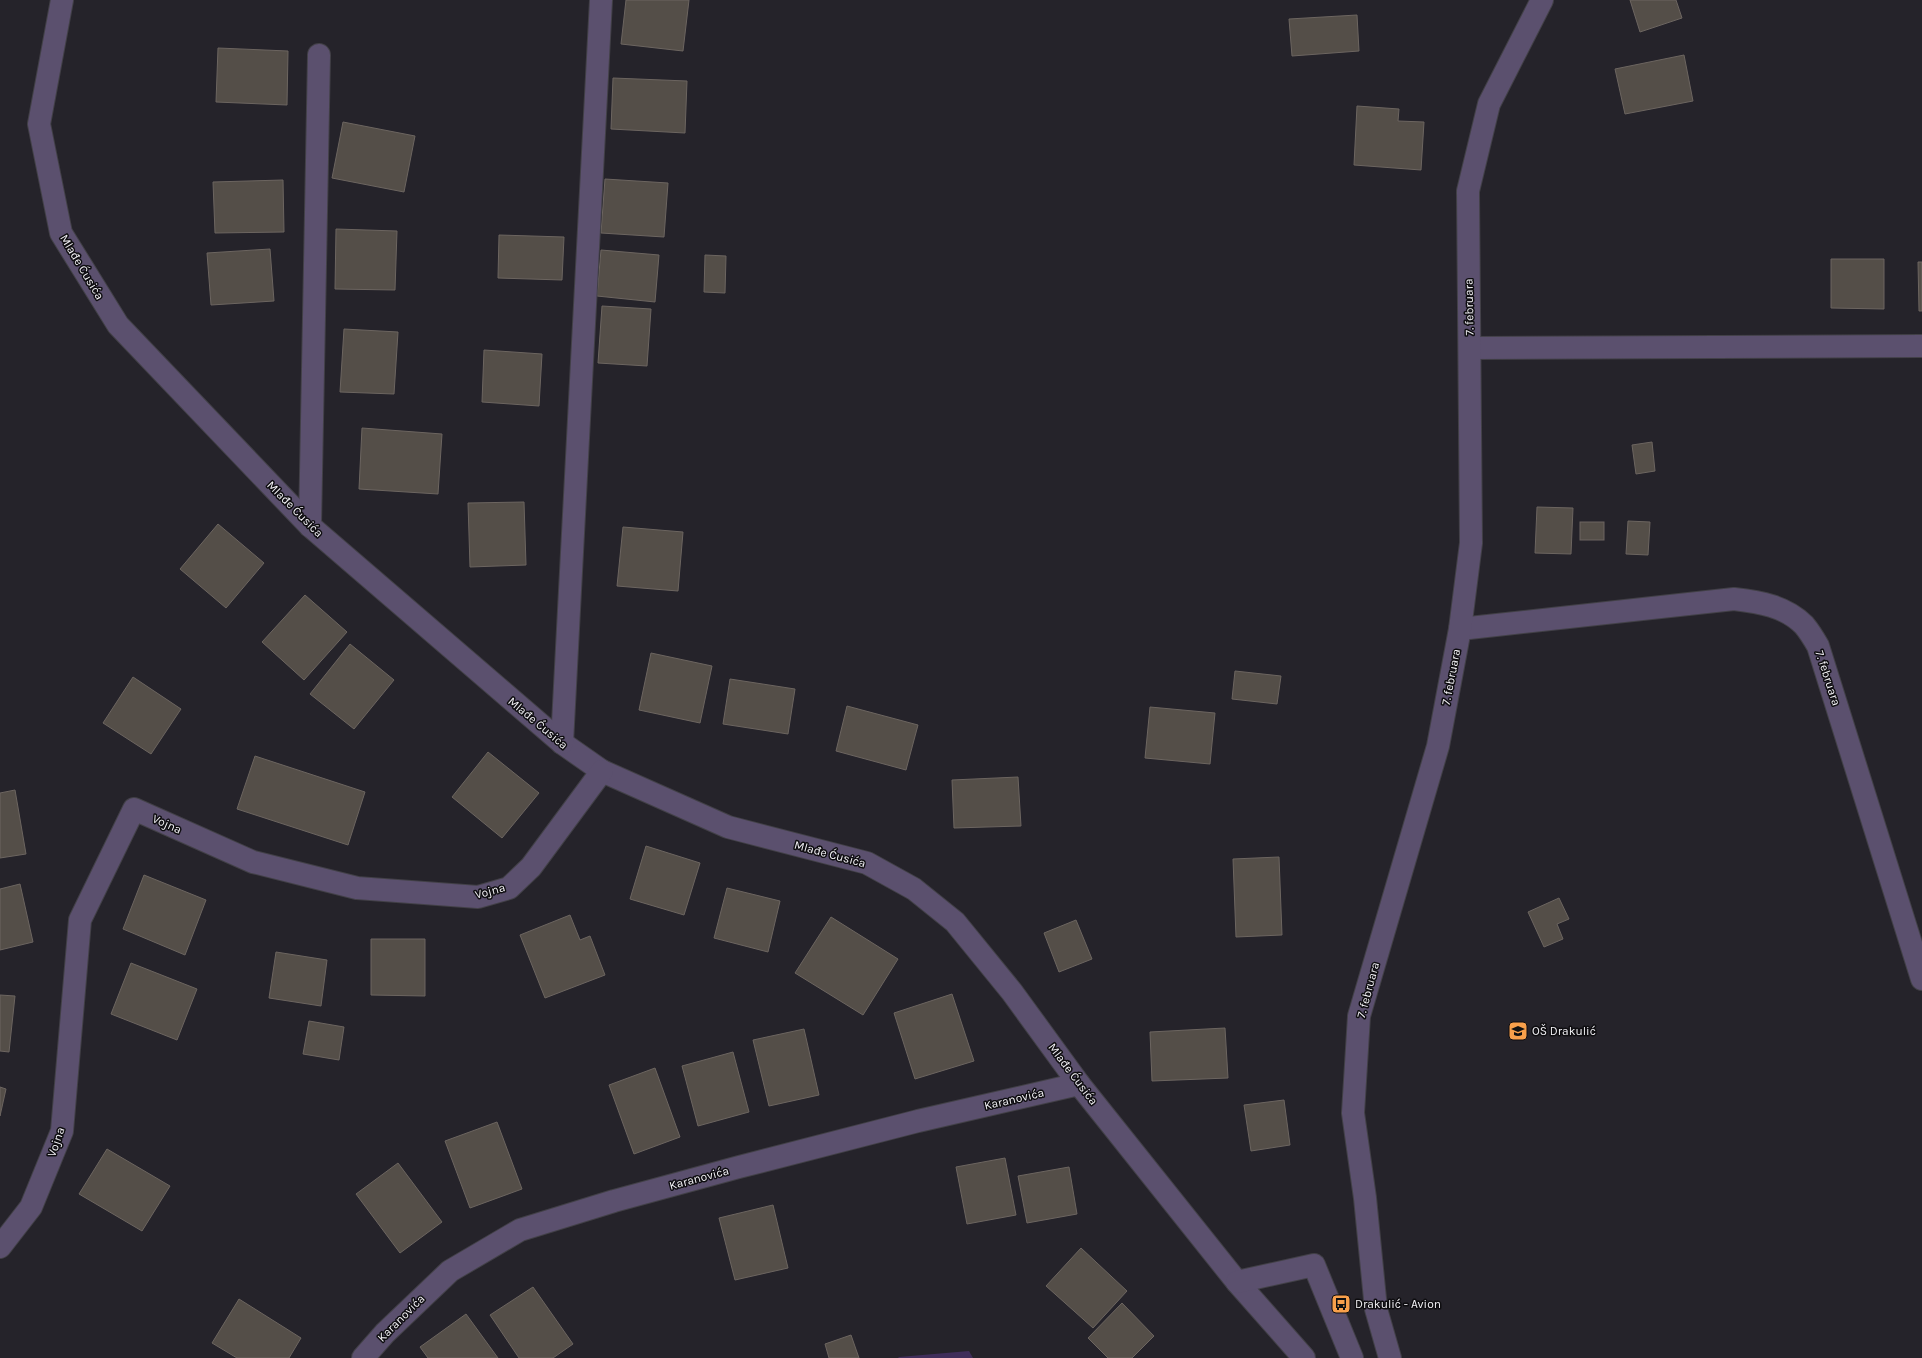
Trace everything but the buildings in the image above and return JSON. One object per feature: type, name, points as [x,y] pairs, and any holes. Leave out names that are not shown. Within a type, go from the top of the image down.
[{"type":"street","name":"Mlađe Ćusića","points":[[62,0],[39,124],[61,233],[118,326],[310,526],[562,744],[602,771],[728,827],[867,863],[914,889],[955,922],[1012,992],[1079,1084],[1237,1282],[1304,1358]]},
{"type":"street","points":[[562,744],[601,0]]},
{"type":"street","name":"7. februara","points":[[1390,1358],[1376,1309],[1365,1198],[1353,1113],[1359,1016],[1438,746],[1460,629],[1471,542],[1468,191],[1489,104],[1542,0]]},
{"type":"street","points":[[310,526],[319,55]]},
{"type":"street","points":[[1470,348],[1922,346]]},
{"type":"street","name":"7. februara","points":[[1460,629],[1734,599],[1758,601],[1783,609],[1804,625],[1818,646],[1922,979]]},
{"type":"street","name":"Vojna","points":[[0,1247],[31,1207],[62,1131],[80,920],[134,809],[253,862],[357,888],[478,897],[508,888],[531,867],[602,771]]},
{"type":"street","name":"Karanovića","points":[[363,1358],[385,1333],[450,1271],[520,1230],[614,1201],[739,1167],[918,1121],[1079,1084]]},
{"type":"street","points":[[1237,1282],[1314,1265],[1352,1358]]},
{"type":"shaded area","points":[[969,1351],[973,1358],[898,1358],[899,1357]]},
{"type":"place","name":"OŠ Drakulić","points":[[1518,1031]]},
{"type":"place","name":"Drakulić - Avion","points":[[1341,1304]]}]
